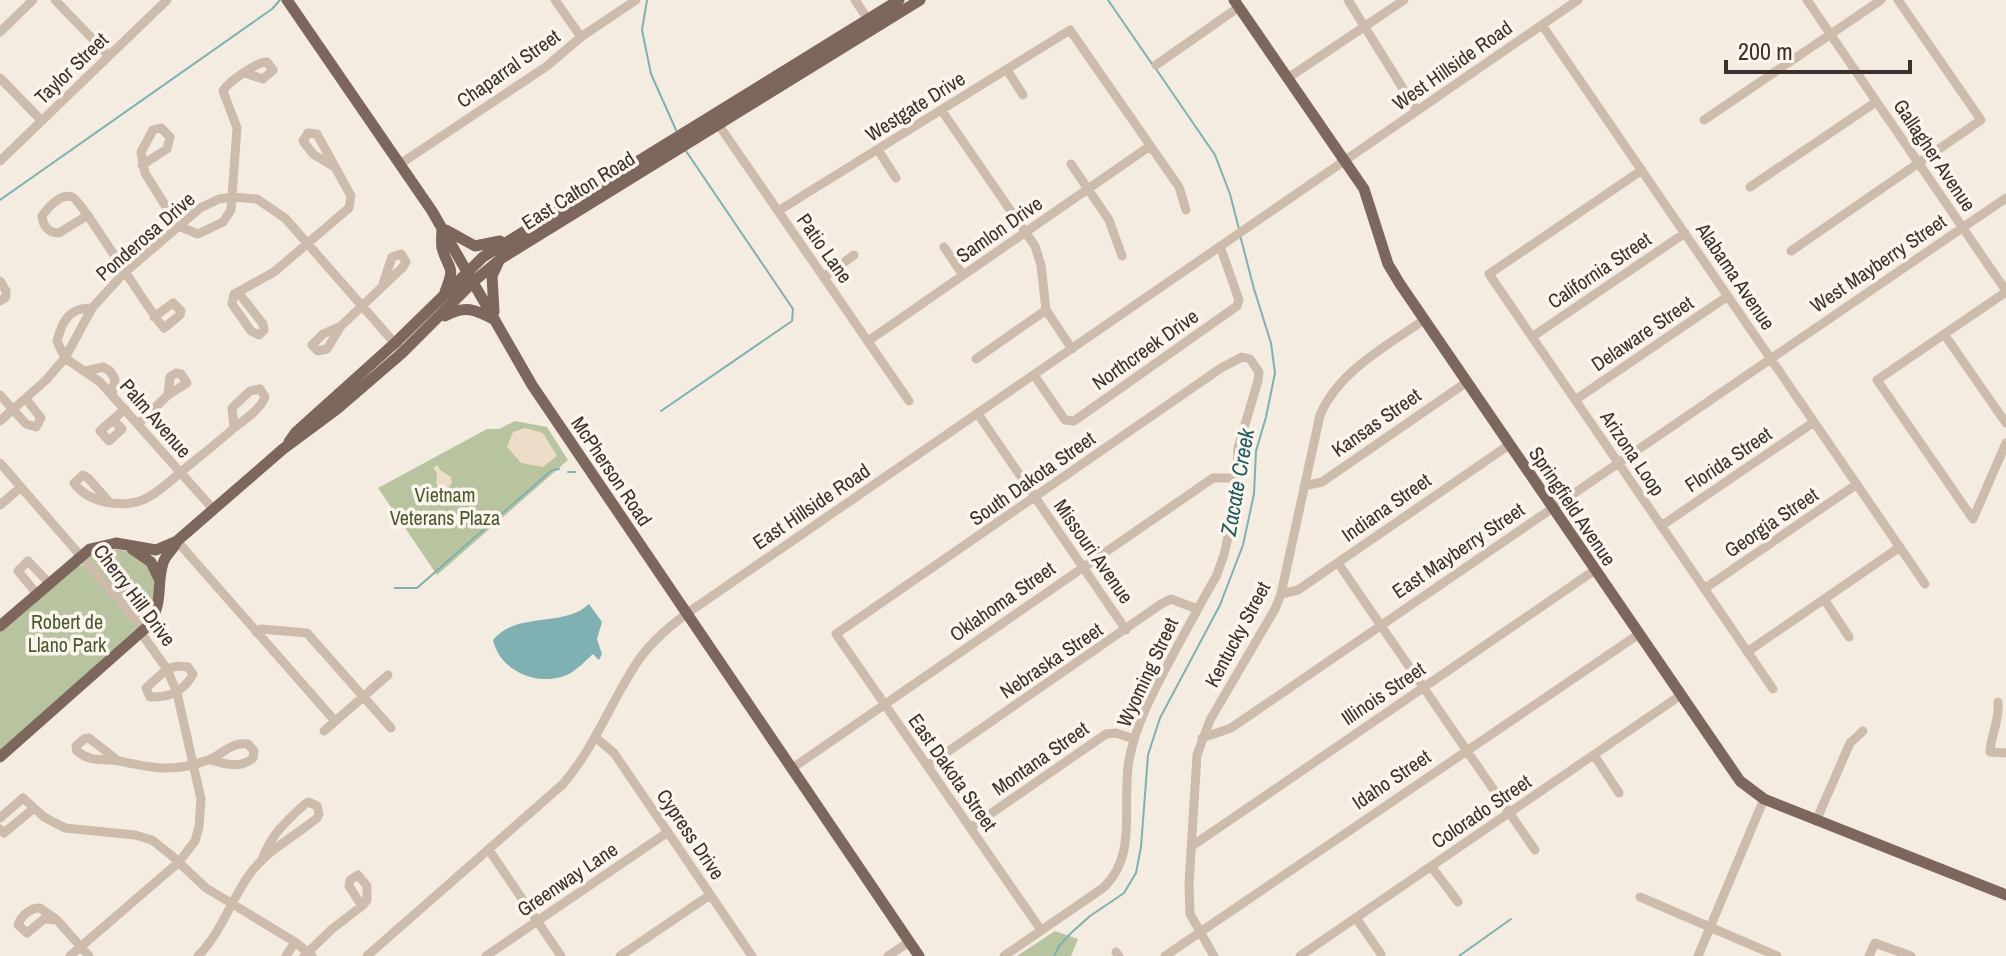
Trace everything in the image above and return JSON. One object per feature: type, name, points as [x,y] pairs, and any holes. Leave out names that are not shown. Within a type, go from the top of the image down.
[{"type":"main road","name":"East Calton Road","points":[[871,24],[899,0]]},
{"type":"main road","name":"East Calton Road","points":[[154,556],[177,541],[398,348],[434,322],[471,276],[560,222],[584,200],[774,83],[871,24],[920,0]]},
{"type":"main road","name":"Springfield Avenue","points":[[1237,3],[1369,200],[1388,264],[1424,320],[1740,781],[1764,799],[2006,895]]},
{"type":"main road","name":"McPherson Road","points":[[290,4],[442,228],[532,385],[919,956]]},
{"type":"main road","name":"East Calton Road","points":[[398,348],[443,297],[514,237],[561,208],[584,200]]},
{"type":"main road","points":[[560,222],[558,215],[561,208]]},
{"type":"main road","points":[[443,297],[451,271],[442,247],[442,228],[475,246],[514,237]]},
{"type":"main road","points":[[495,321],[492,276],[502,258]]},
{"type":"main road","points":[[434,322],[466,308],[479,311],[495,321]]},
{"type":"main road","name":"East Calton Road","points":[[164,560],[177,541]]},
{"type":"main road","points":[[0,626],[81,554],[101,545],[116,543],[154,556],[158,564],[164,560]]},
{"type":"main road","points":[[154,556],[161,587]]},
{"type":"main road","points":[[0,757],[141,633],[157,612],[164,560]]},
{"type":"street","points":[[0,32],[33,0]]},
{"type":"street","points":[[55,0],[109,56]]},
{"type":"street","name":"Taylor Street","points":[[0,161],[167,0]]},
{"type":"street","points":[[555,0],[581,37]]},
{"type":"street","name":"Chaparral Street","points":[[400,164],[547,66],[581,37],[636,0]]},
{"type":"street","points":[[855,0],[871,24]]},
{"type":"street","points":[[1348,0],[1417,111]]},
{"type":"street","points":[[1288,78],[1404,0]]},
{"type":"street","name":"Gallagher Avenue","points":[[1807,0],[2006,291]]},
{"type":"street","points":[[1704,120],[1881,0]]},
{"type":"street","points":[[1791,251],[1981,120],[1898,0]]},
{"type":"street","name":"West Hillside Road","points":[[1345,160],[1576,1]]},
{"type":"street","points":[[1156,65],[1237,3]]},
{"type":"street","name":"Alabama Avenue","points":[[1542,25],[1925,584]]},
{"type":"street","name":"Westgate Drive","points":[[778,211],[1070,30],[1150,146]]},
{"type":"street","points":[[1007,70],[1023,95]]},
{"type":"street","points":[[142,165],[178,226],[198,234],[223,222],[231,210],[233,197],[237,128],[223,91],[245,73]]},
{"type":"street","points":[[0,78],[42,121]]},
{"type":"street","points":[[1750,187],[1876,102]]},
{"type":"street","points":[[942,111],[1040,256],[1046,310],[1072,349]]},
{"type":"street","name":"Patio Lane","points":[[715,120],[909,401]]},
{"type":"street","points":[[1150,146],[1179,187],[1186,210]]},
{"type":"street","name":"Samlon Drive","points":[[868,341],[1150,146]]},
{"type":"street","points":[[878,150],[896,178]]},
{"type":"street","name":"East Hillside Road","points":[[370,955],[563,784],[577,768],[639,659],[660,635],[686,614],[1345,160]]},
{"type":"street","points":[[1071,164],[1109,220],[1122,256]]},
{"type":"street","points":[[238,292],[274,272],[349,208],[351,196],[336,168]]},
{"type":"street","name":"Arizona Loop","points":[[1642,170],[1489,274],[1773,689]]},
{"type":"street","points":[[88,215],[59,233],[47,229],[42,216],[51,205],[65,197],[79,201],[154,317]]},
{"type":"street","points":[[233,197],[257,199],[271,206],[307,242],[398,348]]},
{"type":"street","name":"Ponderosa Drive","points":[[0,421],[65,358],[92,308],[124,273],[200,208],[219,199],[233,197]]},
{"type":"street","name":"West Mayberry Street","points":[[1771,359],[2006,198]]},
{"type":"street","name":"California Street","points":[[1532,337],[1685,233]]},
{"type":"street","name":"Northcreek Drive","points":[[1034,375],[1065,420],[1074,421],[1237,306],[1239,300],[1220,246]]},
{"type":"street","points":[[944,247],[963,275]]},
{"type":"street","points":[[824,277],[854,255]]},
{"type":"street","points":[[0,281],[6,297],[0,301]]},
{"type":"street","points":[[341,326],[383,284]]},
{"type":"street","points":[[2006,291],[1877,380],[1973,519],[2006,443]]},
{"type":"street","name":"Delaware Street","points":[[1575,400],[1728,296]]},
{"type":"street","points":[[65,358],[57,341],[63,323],[71,313],[81,308],[92,308]]},
{"type":"street","points":[[976,359],[1046,310]]},
{"type":"street","name":"Kentucky Street","points":[[1214,956],[1198,933],[1190,914],[1195,769],[1202,738],[1281,594],[1320,415],[1328,396],[1356,368],[1424,320]]},
{"type":"street","points":[[1944,334],[2006,423]]},
{"type":"street","name":"South Dakota Street","points":[[836,634],[1221,368],[1242,357],[1250,359]]},
{"type":"street","name":"Palm Avenue","points":[[65,358],[86,371],[112,394],[213,509]]},
{"type":"street","name":"Wyoming Street","points":[[1004,956],[1103,888],[1113,879],[1120,866],[1125,849],[1129,763],[1134,739],[1149,699],[1216,577],[1224,555],[1236,500],[1238,448],[1256,394],[1259,372],[1250,359]]},
{"type":"street","name":"East Mayberry Street","points":[[1202,738],[1231,728],[1771,359]]},
{"type":"street","points":[[86,371],[103,367],[110,371],[115,379],[112,394]]},
{"type":"street","name":"Kansas Street","points":[[1304,486],[1322,482],[1467,382]]},
{"type":"street","points":[[0,395],[26,424],[36,427],[41,418],[26,399]]},
{"type":"street","points":[[138,424],[168,395]]},
{"type":"street","points":[[113,420],[125,409]]},
{"type":"street","name":"Missouri Avenue","points":[[978,414],[1126,630]]},
{"type":"street","name":"Florida Street","points":[[1661,526],[1814,422]]},
{"type":"street","points":[[110,503],[125,505],[157,494],[234,428]]},
{"type":"street","name":"Indiana Street","points":[[1281,594],[1298,590],[1509,445]]},
{"type":"street","name":"Cherry Hill Drive","points":[[0,463],[138,622],[141,633],[167,669],[177,693],[202,812],[195,841],[179,862]]},
{"type":"street","name":"Oklahoma Street","points":[[791,769],[1213,478],[1237,478]]},
{"type":"street","name":"Georgia Street","points":[[1704,589],[1857,484]]},
{"type":"street","points":[[0,505],[21,487]]},
{"type":"street","points":[[177,541],[335,721]]},
{"type":"street","points":[[1747,652],[1900,547]]},
{"type":"street","points":[[37,594],[18,571],[28,561],[49,583]]},
{"type":"street","points":[[1338,563],[1535,850]]},
{"type":"street","name":"Illinois Street","points":[[1192,846],[1595,570]]},
{"type":"street","name":"Nebraska Street","points":[[927,766],[1171,599],[1197,609]]},
{"type":"street","points":[[1824,599],[1849,637]]},
{"type":"street","points":[[256,632],[261,629],[307,633],[391,728]]},
{"type":"street","name":"East Dakota Street","points":[[836,634],[1041,930]]},
{"type":"street","name":"Idaho Street","points":[[1165,956],[1639,634]]},
{"type":"street","points":[[188,667],[193,674],[177,693],[154,698],[147,694],[146,688],[167,669],[188,667]]},
{"type":"street","points":[[324,731],[388,675]]},
{"type":"street","name":"Colorado Street","points":[[1300,956],[1681,695]]},
{"type":"street","points":[[1998,702],[2000,715],[1990,740],[1990,752],[2006,753]]},
{"type":"street","points":[[1816,821],[1850,743],[1863,731]]},
{"type":"street","name":"Montana Street","points":[[970,828],[1106,734],[1116,733],[1134,739]]},
{"type":"street","name":"Cypress Drive","points":[[595,737],[614,753],[752,956]]},
{"type":"street","points":[[1594,755],[1619,793]]},
{"type":"street","points":[[117,760],[158,769],[211,760]]},
{"type":"street","points":[[0,818],[23,798],[54,823],[74,830],[143,836],[162,846],[206,888],[295,942],[308,955],[332,929],[362,906]]},
{"type":"street","points":[[1698,956],[1764,799]]},
{"type":"street","points":[[198,956],[216,935],[249,876],[262,860],[317,818],[317,806],[309,802],[305,804],[281,825],[262,860]]},
{"type":"street","points":[[0,829],[4,833],[33,809]]},
{"type":"street","name":"Greenway Lane","points":[[486,956],[668,832]]},
{"type":"street","points":[[489,850],[561,956]]},
{"type":"street","points":[[70,956],[179,862]]},
{"type":"street","points":[[1431,866],[1458,902]]},
{"type":"street","points":[[620,956],[710,895]]},
{"type":"street","points":[[1640,897],[1777,956]]},
{"type":"street","points":[[1356,918],[1381,954]]},
{"type":"street","points":[[57,920],[89,956]]},
{"type":"street","points":[[286,956],[295,942]]},
{"type":"street","points":[[888,956],[909,942]]},
{"type":"street","points":[[1869,956],[1875,943],[1911,956]]},
{"type":"green space","name":"Vietnam Veterans Plaza","points":[[515,421],[547,427],[568,460],[437,575],[378,488],[487,429],[499,429]]},
{"type":"green space","points":[[112,549],[138,557],[152,575],[154,598],[144,623],[88,558]]},
{"type":"green space","name":"Robert de Llano Park","points":[[76,564],[85,566],[135,623],[136,629],[0,752],[0,631]]},
{"type":"green space","points":[[1055,931],[1078,939],[1071,956],[1017,956]]},
{"type":"shaded area","points":[[525,428],[543,433],[557,456],[543,467],[521,463],[507,447],[513,432]]},
{"type":"shaded area","points":[[438,465],[451,477],[452,483],[447,488],[439,487],[436,483],[437,473],[433,468]]},
{"type":"water","points":[[589,604],[602,622],[597,639],[602,654],[599,660],[593,654],[569,674],[558,678],[534,678],[512,669],[497,651],[493,640],[503,631],[527,622],[567,616]]},
{"type":"waterway","points":[[0,200],[272,9],[280,0]]},
{"type":"waterway","points":[[647,0],[642,30],[651,74],[676,130]]},
{"type":"waterway","name":"Zacate Creek","points":[[1108,0],[1152,64]]},
{"type":"waterway","name":"Zacate Creek","points":[[1156,69],[1215,155],[1239,229]]},
{"type":"waterway","points":[[661,411],[792,321],[793,309],[686,151]]},
{"type":"waterway","name":"Zacate Creek","points":[[1054,956],[1071,933],[1124,893],[1136,873],[1148,755],[1160,718],[1220,605],[1243,545],[1254,494],[1256,451],[1275,373],[1271,343],[1240,235]]},
{"type":"waterway","points":[[395,588],[417,588],[552,470],[559,469]]},
{"type":"waterway","points":[[568,472],[575,472]]},
{"type":"waterway","points":[[1459,956],[1511,919]]}]
